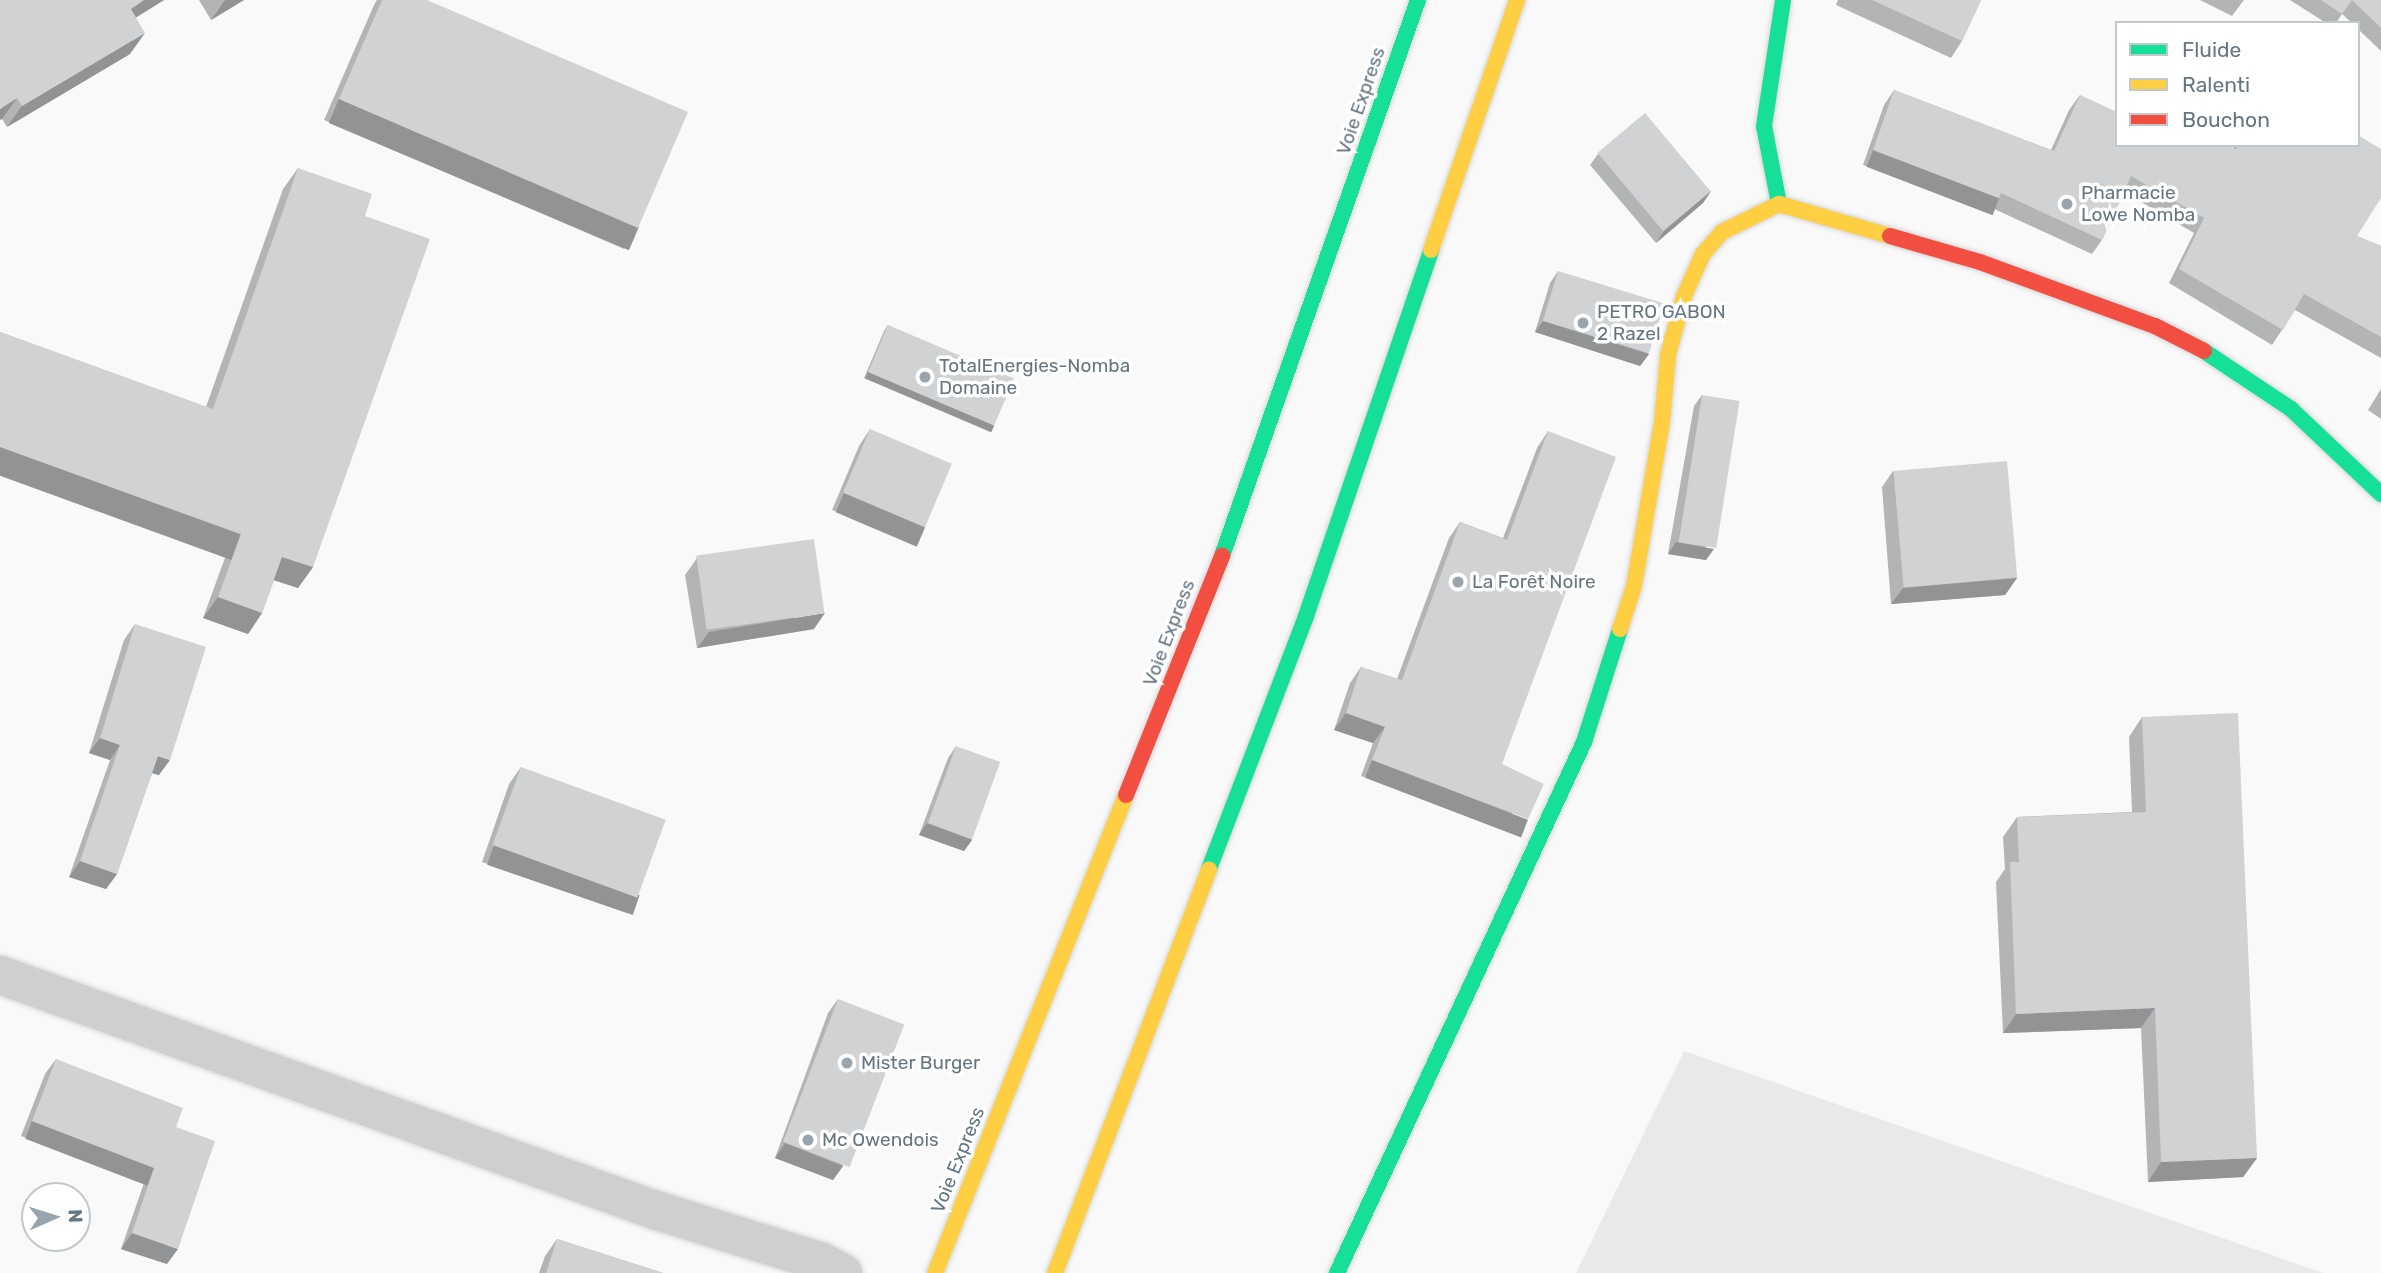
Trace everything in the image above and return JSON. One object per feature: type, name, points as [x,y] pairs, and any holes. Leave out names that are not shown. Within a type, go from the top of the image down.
[{"type":"main road","name":"Voie Express","points":[[935,1273],[1247,494],[1418,0]]},
{"type":"main road","points":[[1055,1273],[1306,617],[1517,0]]},
{"type":"main road","points":[[1779,204],[1764,125],[1783,0]]},
{"type":"main road","points":[[1337,1273],[1584,742],[1634,586],[1662,422],[1668,355],[1684,296],[1703,254],[1722,232],[1779,204],[1980,262],[2155,326],[2213,356],[2291,410],[2381,494]]},
{"type":"street","points":[[0,975],[655,1210],[822,1262],[843,1273]]},
{"type":"shaded area","points":[[1684,1051],[2323,1273],[1576,1273]]},
{"type":"building","points":[[0,0],[144,0],[131,9],[145,33],[22,106],[17,98],[0,109]]},
{"type":"building","points":[[382,0],[427,0],[688,112],[638,228],[339,99]]},
{"type":"building","points":[[1872,0],[1981,0],[1962,41]]},
{"type":"building","points":[[2321,0],[2352,0],[2342,14]]},
{"type":"building","points":[[2352,0],[2381,0],[2381,28]]},
{"type":"building","points":[[1894,90],[2054,151],[2080,95],[2115,111],[2115,147],[2360,147],[2360,136],[2381,149],[2381,198],[2357,236],[2381,246],[2381,337],[2304,294],[2283,330],[2179,269],[2204,218],[2131,176],[2102,240],[2001,193],[1999,198],[1873,150]]},
{"type":"building","points":[[1645,113],[1711,191],[1663,231],[1598,153]]},
{"type":"building","points":[[298,168],[372,194],[365,216],[430,239],[313,567],[282,557],[262,613],[218,597],[241,534],[0,447],[0,332],[213,409]]},
{"type":"building","points":[[1558,271],[1664,303],[1649,353],[1543,321]]},
{"type":"building","points":[[888,325],[1014,379],[994,425],[868,372]]},
{"type":"building","points":[[1702,395],[1740,401],[1716,548],[1679,542]]},
{"type":"building","points":[[870,429],[952,464],[925,527],[843,493]]},
{"type":"building","points":[[1548,431],[1616,457],[1502,764],[1544,784],[1528,819],[1372,760],[1385,727],[1346,713],[1361,667],[1402,680],[1460,522],[1507,540]]},
{"type":"building","points":[[2007,461],[2017,578],[1904,587],[1893,471]]},
{"type":"building","points":[[814,539],[824,613],[707,630],[696,556]]},
{"type":"building","points":[[135,624],[206,647],[170,760],[158,756],[117,874],[80,861],[120,745],[100,738]]},
{"type":"building","points":[[2238,713],[2257,1158],[2161,1162],[2155,1008],[2016,1014],[2010,862],[2019,862],[2017,817],[2146,812],[2142,717]]},
{"type":"building","points":[[956,746],[1000,762],[972,839],[928,823]]},
{"type":"building","points":[[521,767],[666,820],[637,898],[493,845]]},
{"type":"building","points":[[838,999],[904,1024],[849,1167],[783,1142]]},
{"type":"building","points":[[56,1059],[183,1108],[176,1127],[215,1141],[178,1249],[132,1233],[154,1168],[32,1121]]},
{"type":"building","points":[[557,1239],[663,1273],[546,1273]]},
{"type":"traffic: fast","points":[[1222,556],[1418,0]]},
{"type":"traffic: fast","points":[[1779,204],[1764,126],[1783,0]]},
{"type":"traffic: fast","points":[[1209,869],[1306,616],[1431,250]]},
{"type":"traffic: fast","points":[[2204,351],[2291,409],[2381,494]]},
{"type":"traffic: fast","points":[[1337,1273],[1584,742],[1620,629]]},
{"type":"traffic: slow","points":[[1431,250],[1517,0]]},
{"type":"traffic: slow","points":[[1620,629],[1634,586],[1662,422],[1668,355],[1684,296],[1703,254],[1722,232],[1779,204],[1890,236]]},
{"type":"traffic: slow","points":[[935,1273],[1126,795]]},
{"type":"traffic: slow","points":[[1055,1273],[1209,869]]},
{"type":"traffic: jam","points":[[1890,236],[1980,262],[2155,326],[2204,351]]},
{"type":"traffic: jam","points":[[1126,795],[1222,556]]},
{"type":"place","name":"Pharmacie Lowe Nomba","points":[[2067,204]]},
{"type":"place","name":"PETRO GABON 2 Razel","points":[[1583,323]]},
{"type":"place","name":"TotalEnergies-Nomba Domaine","points":[[925,377]]},
{"type":"place","name":"La Forêt Noire","points":[[1458,582]]},
{"type":"place","name":"Mister Burger","points":[[847,1063]]},
{"type":"place","name":"Mc Owendois","points":[[808,1140]]}]
